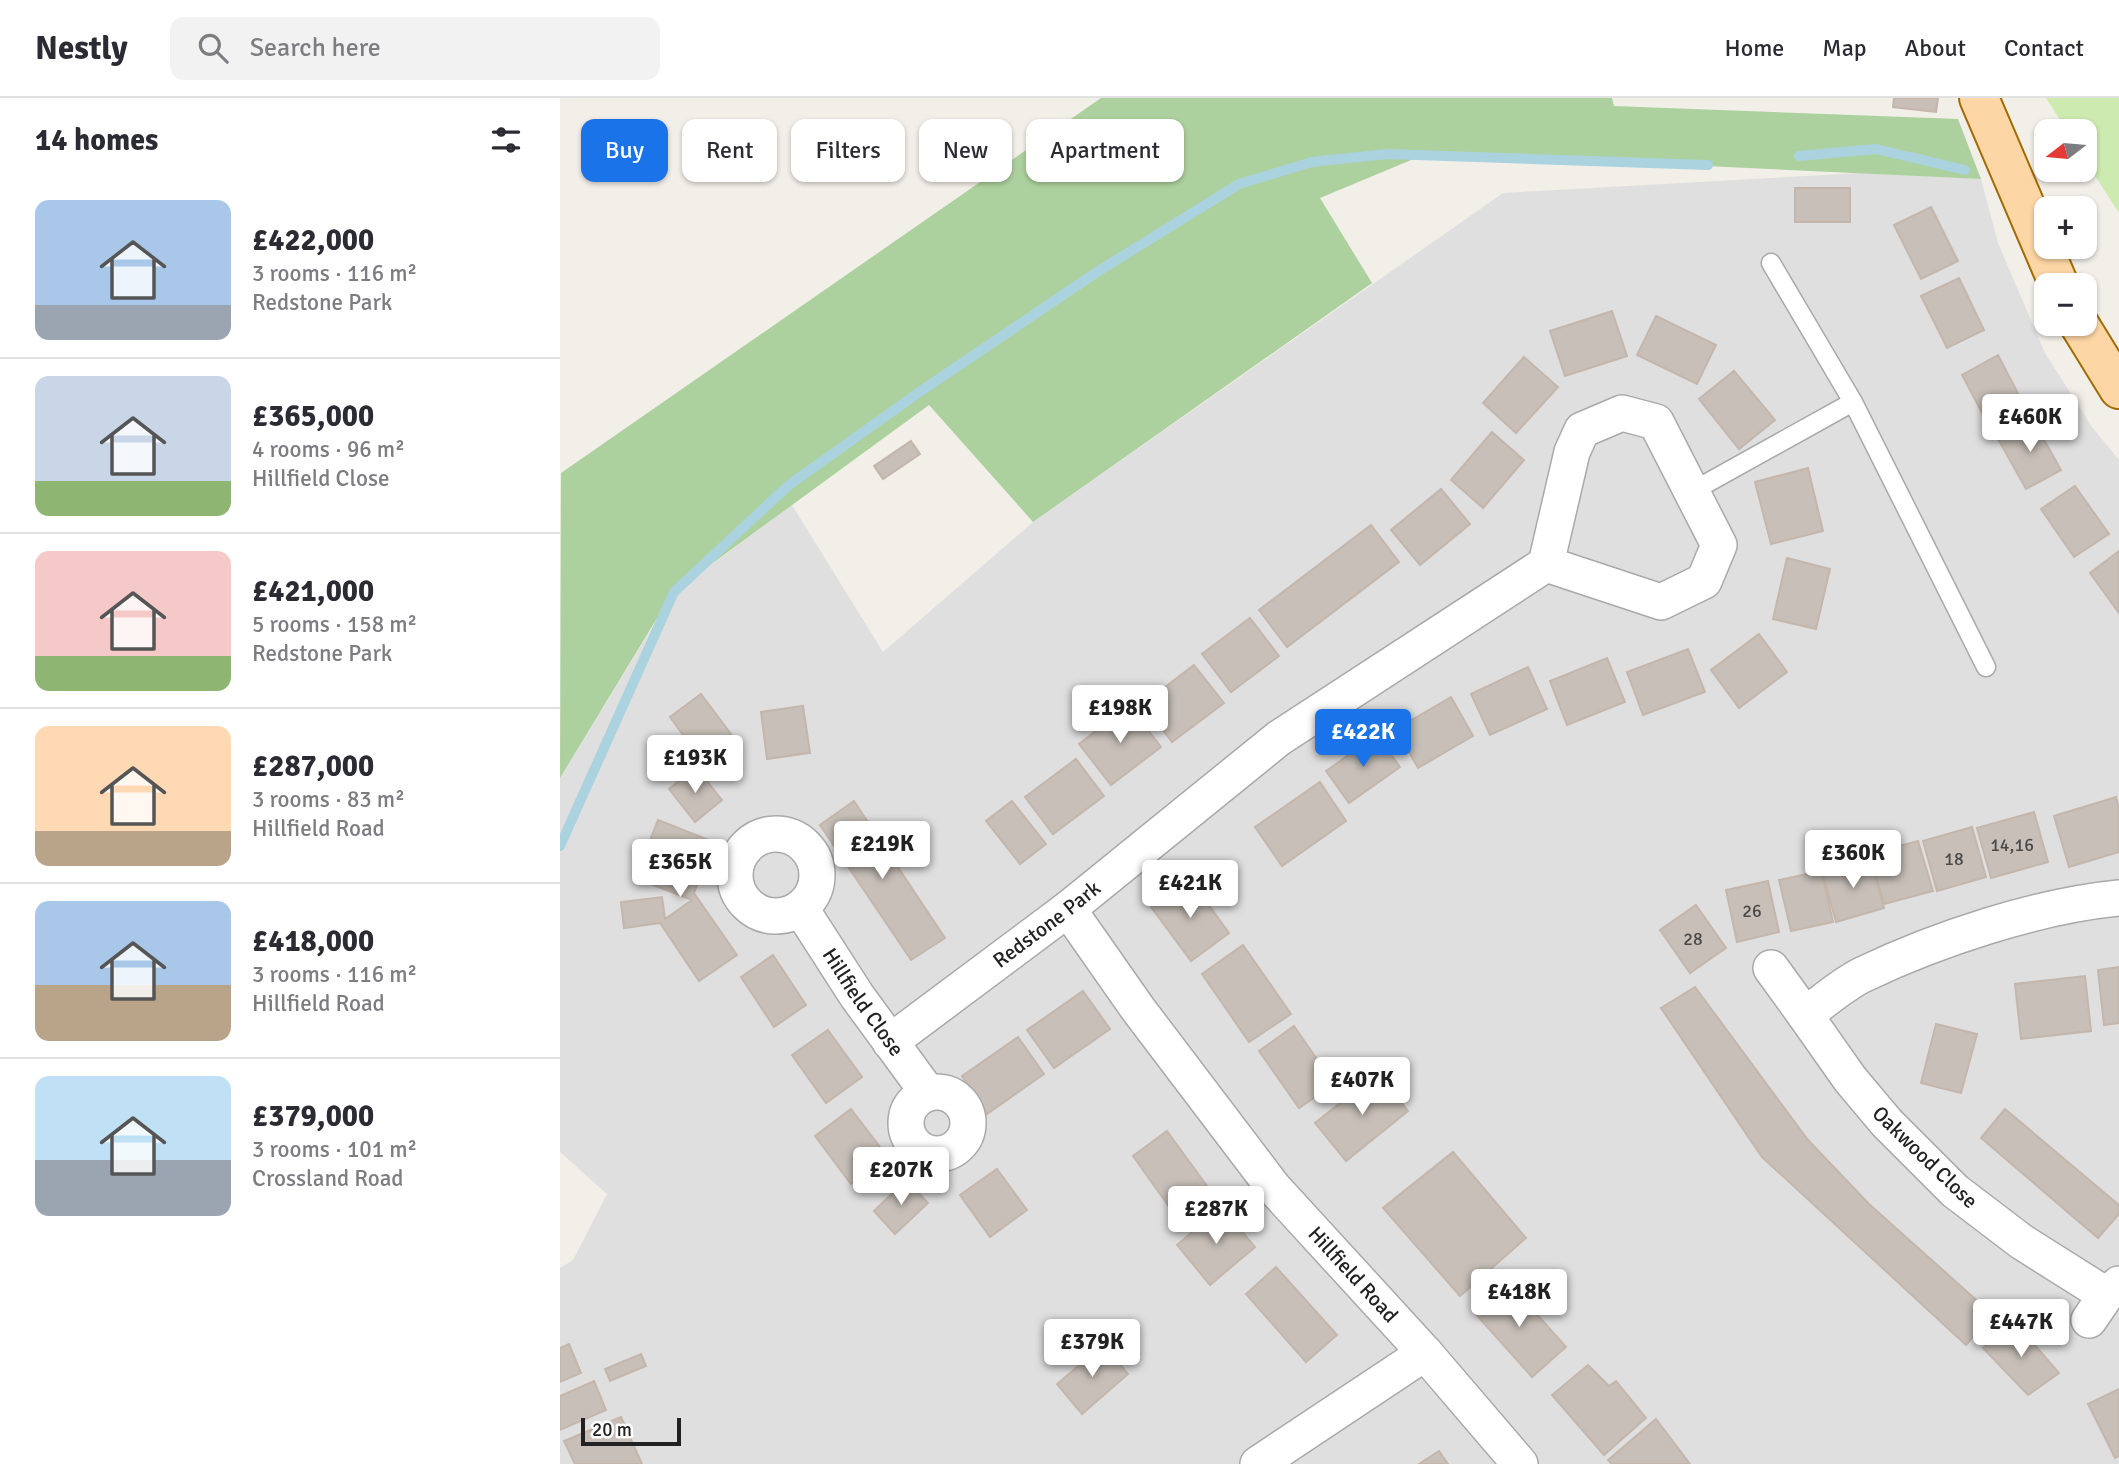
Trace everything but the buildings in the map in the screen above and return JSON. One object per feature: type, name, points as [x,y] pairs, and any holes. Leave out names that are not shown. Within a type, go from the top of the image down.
[{"type":"main road","points":[[1979,98],[2054,273]]},
{"type":"main road","points":[[2086,336],[2119,388]]},
{"type":"street","points":[[1622,413],[1656,422],[1719,545],[1704,580],[1661,602],[1546,564],[1572,452],[1582,430],[1622,413]]},
{"type":"street","name":"Redstone Park","points":[[890,1042],[1068,909],[1279,738],[1546,564]]},
{"type":"street","points":[[1805,1015],[1860,976],[1936,945],[2064,907],[2119,898]]},
{"type":"street","name":"Hillfield Close","points":[[801,909],[857,996],[928,1093]]},
{"type":"street","name":"Hillfield Road","points":[[1068,909],[1138,1009],[1273,1186],[1425,1353],[1520,1464]]},
{"type":"street","name":"Oakwood Close","points":[[1771,968],[1857,1088],[1887,1123],[1955,1191],[2105,1300]]},
{"type":"street","points":[[1258,1464],[1425,1353]]},
{"type":"lane","points":[[1771,263],[1853,402],[1986,667]]},
{"type":"lane","points":[[1691,492],[1853,402]]},
{"type":"shaded area","points":[[1860,173],[1981,179],[1998,243],[2034,327],[2034,336],[2038,336],[2045,353],[2092,427],[2119,460],[2119,1464],[560,1464],[560,1268],[573,1260],[607,1194],[560,1152],[560,778],[674,592],[792,505],[883,652],[1033,522],[1503,193]]},
{"type":"green space","points":[[1101,98],[1612,98],[1614,106],[1958,119],[1981,179],[1428,153],[1320,198],[1372,283],[1033,522],[929,405],[673,592],[560,778],[561,473],[980,182],[1012,182],[1012,160],[1026,150],[1026,182],[1184,182],[1184,119],[1071,119]]},
{"type":"green space","points":[[2046,98],[2119,98],[2119,213],[2097,179],[2097,119],[2059,119]]},
{"type":"waterway","points":[[1799,156],[1876,149],[1965,170]]},
{"type":"waterway","points":[[560,846],[674,592],[789,485],[918,393],[1097,272],[1239,184],[1312,162],[1387,154],[1708,165]]}]
